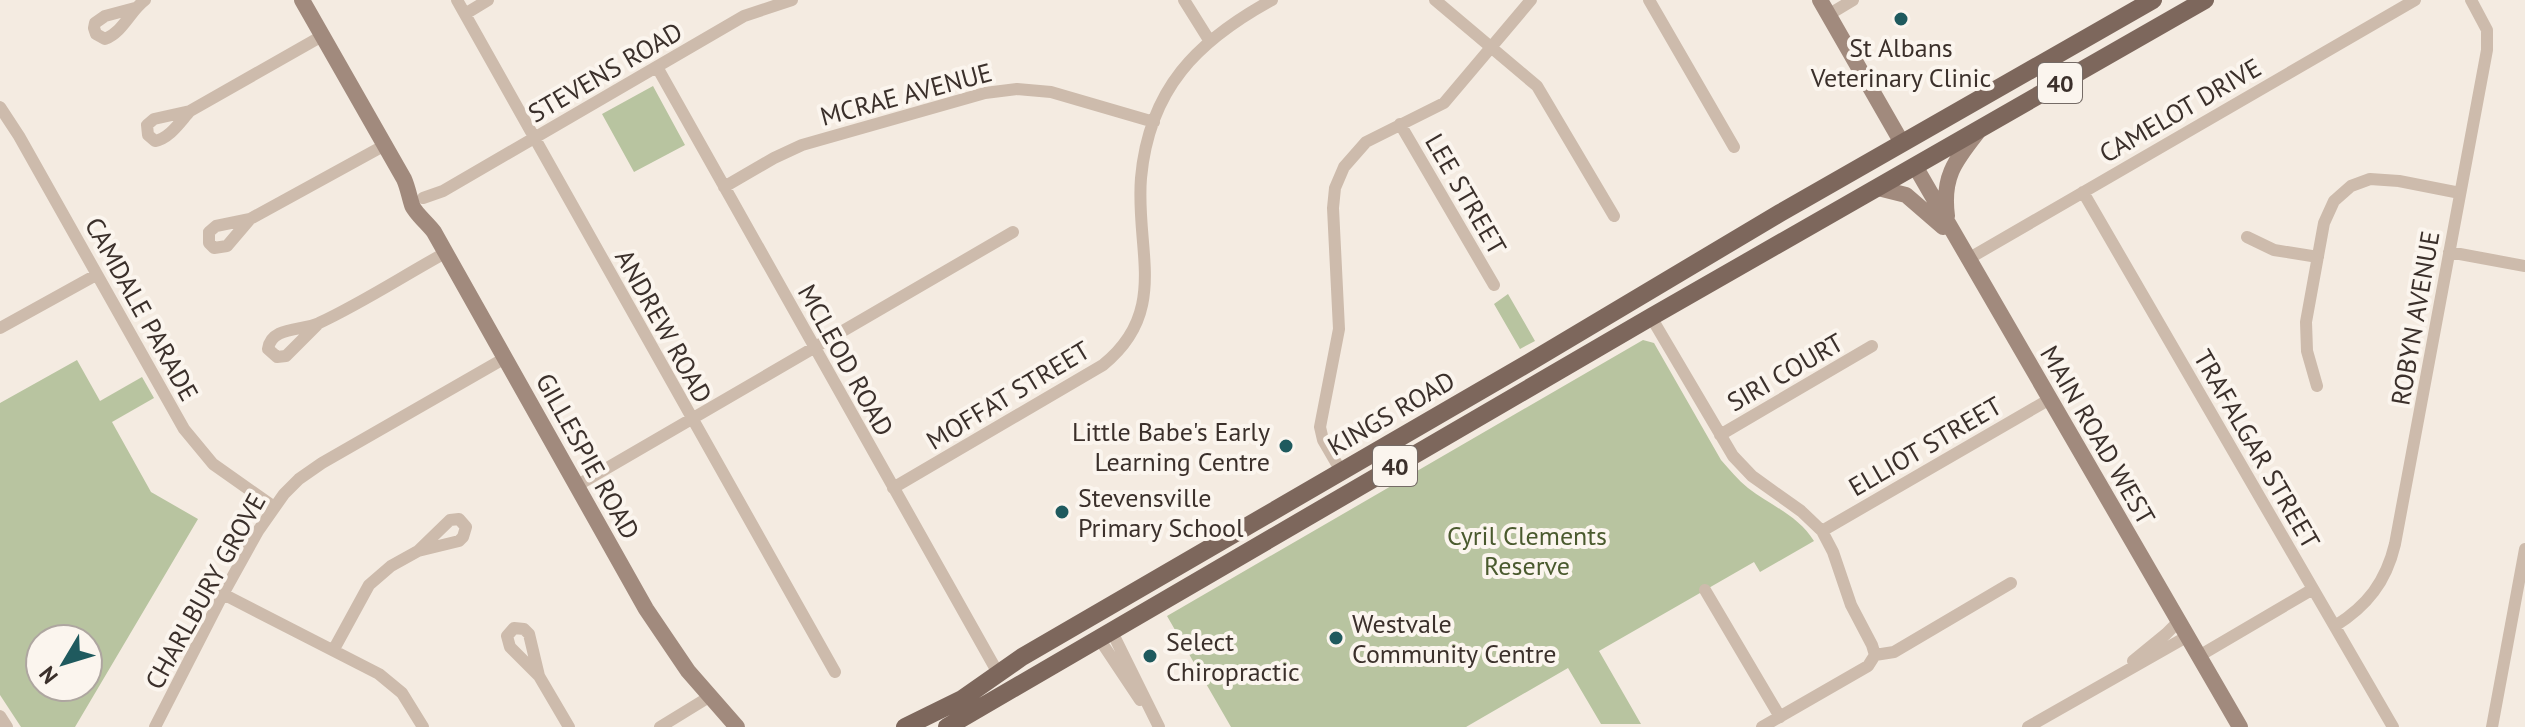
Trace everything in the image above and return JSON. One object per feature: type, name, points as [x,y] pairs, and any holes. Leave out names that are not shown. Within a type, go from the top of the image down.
[{"type":"main road","name":"40","points":[[1902,143],[2153,0]]},
{"type":"main road","name":"40","points":[[1915,166],[2205,0]]},
{"type":"main road","points":[[1902,143],[1915,166]]},
{"type":"main road","name":"KINGS ROAD","points":[[905,727],[962,699],[998,673],[1092,617],[1902,143]]},
{"type":"main road","name":"KINGS ROAD","points":[[947,727],[1915,166]]},
{"type":"main road","points":[[1640,297],[1651,317]]},
{"type":"main road","points":[[1341,471],[1353,490]]},
{"type":"main road","points":[[1092,617],[1106,636]]},
{"type":"street","name":"GILLESPIE ROAD","points":[[302,0],[421,204],[445,253],[653,620],[675,654],[737,727]]},
{"type":"street","name":"ANDREW ROAD","points":[[457,0],[835,672]]},
{"type":"street","points":[[465,14],[488,0]]},
{"type":"street","name":"STEVENS ROAD","points":[[421,204],[744,16],[792,0]]},
{"type":"street","points":[[1184,0],[1209,40]]},
{"type":"street","name":"MOFFAT STREET","points":[[893,488],[1097,369],[1126,342],[1138,322],[1144,301],[1141,180],[1146,145],[1154,122],[1178,74],[1209,40],[1272,0]]},
{"type":"street","points":[[1435,0],[1531,79],[1543,94],[1614,216]]},
{"type":"street","points":[[1341,471],[1323,440],[1320,427],[1339,329],[1333,198],[1338,178],[1350,157],[1366,142],[1444,103],[1531,0]]},
{"type":"street","points":[[1649,0],[1734,147]]},
{"type":"street","points":[[1853,0],[1824,7],[1902,143]]},
{"type":"street","name":"CAMELOT DRIVE","points":[[1964,252],[2083,192],[2415,0]]},
{"type":"street","name":"ROBYN AVENUE","points":[[2335,626],[2370,598],[2380,586],[2391,561],[2488,40],[2482,18],[2471,0]]},
{"type":"street","points":[[190,111],[322,36]]},
{"type":"street","name":"MCLEOD ROAD","points":[[657,67],[998,673]]},
{"type":"street","name":"MCRAE AVENUE","points":[[724,187],[802,145],[985,93],[1017,89],[1051,92],[1154,122]]},
{"type":"street","name":"CAMDALE PARADE","points":[[0,107],[162,391],[199,449],[227,476],[274,507]]},
{"type":"street","name":"LEE STREET","points":[[1400,124],[1494,285]]},
{"type":"street","points":[[1948,224],[1946,197],[1949,174],[1981,129]]},
{"type":"street","points":[[250,219],[385,145]]},
{"type":"street","name":"MAIN ROAD WEST","points":[[1915,166],[2240,727]]},
{"type":"street","points":[[2317,386],[2309,365],[2306,337],[2328,211],[2341,193],[2360,182],[2382,179],[2460,193]]},
{"type":"street","points":[[1878,188],[1898,191],[1914,200],[1935,218],[1964,252]]},
{"type":"street","name":"TRAFALGAR STREET","points":[[2083,192],[2393,727]]},
{"type":"street","points":[[578,485],[1013,232]]},
{"type":"street","points":[[2247,237],[2274,250],[2318,257]]},
{"type":"street","points":[[2449,252],[2525,266]]},
{"type":"street","points":[[317,325],[445,253]]},
{"type":"street","points":[[0,328],[96,275]]},
{"type":"street","points":[[1651,317],[1742,467],[1801,511],[1822,531],[1833,552],[1851,605],[1875,655]]},
{"type":"street","name":"SIRI COURT","points":[[1720,435],[1872,346]]},
{"type":"street","name":"CHARLBURY GROVE","points":[[155,727],[223,594],[274,507],[299,479],[505,358]]},
{"type":"street","name":"ELLIOT STREET","points":[[1822,531],[2050,399]]},
{"type":"street","points":[[2492,727],[2525,549]]},
{"type":"street","points":[[334,649],[369,585],[391,566],[418,551]]},
{"type":"street","points":[[1762,727],[1868,666],[1875,655],[1894,652],[2011,583]]},
{"type":"street","points":[[2199,656],[2313,589]]},
{"type":"street","points":[[1705,590],[1780,717]]},
{"type":"street","points":[[223,594],[334,649],[392,683],[411,705],[423,727]]},
{"type":"street","points":[[2108,680],[2179,621]]},
{"type":"street","points":[[1106,636],[1159,726]]},
{"type":"street","points":[[2028,727],[2188,636]]},
{"type":"street","points":[[539,676],[569,727]]},
{"type":"street","name":"GILLESPIE ROAD","points":[[709,697],[728,727]]},
{"type":"street","points":[[660,727],[709,697]]},
{"type":"street","points":[[0,716],[7,727]]},
{"type":"green space","points":[[653,86],[685,145],[634,172],[602,114]]},
{"type":"green space","points":[[1508,294],[1535,341],[1520,349],[1494,304]]},
{"type":"green space","name":"Cyril Clements Reserve","points":[[1643,340],[1654,343],[1721,460],[1748,488],[1800,524],[1814,541],[1760,572],[1754,562],[1599,651],[1641,724],[1601,724],[1568,668],[1466,727],[1231,727],[1167,616]]},
{"type":"green space","points":[[77,360],[100,401],[142,377],[154,398],[112,422],[151,492],[198,519],[104,678],[104,623],[24,623],[24,703],[89,703],[75,727],[21,727],[0,695],[0,403]]},
{"type":"place","name":"St Albans Veterinary Clinic","points":[[1901,19]]},
{"type":"place","name":"Little Babe's Early Learning Centre","points":[[1286,446]]},
{"type":"place","name":"Stevensville Primary School","points":[[1062,512]]},
{"type":"place","name":"Westvale Community Centre","points":[[1336,638]]},
{"type":"place","name":"Select Chiropractic","points":[[1150,656]]}]
